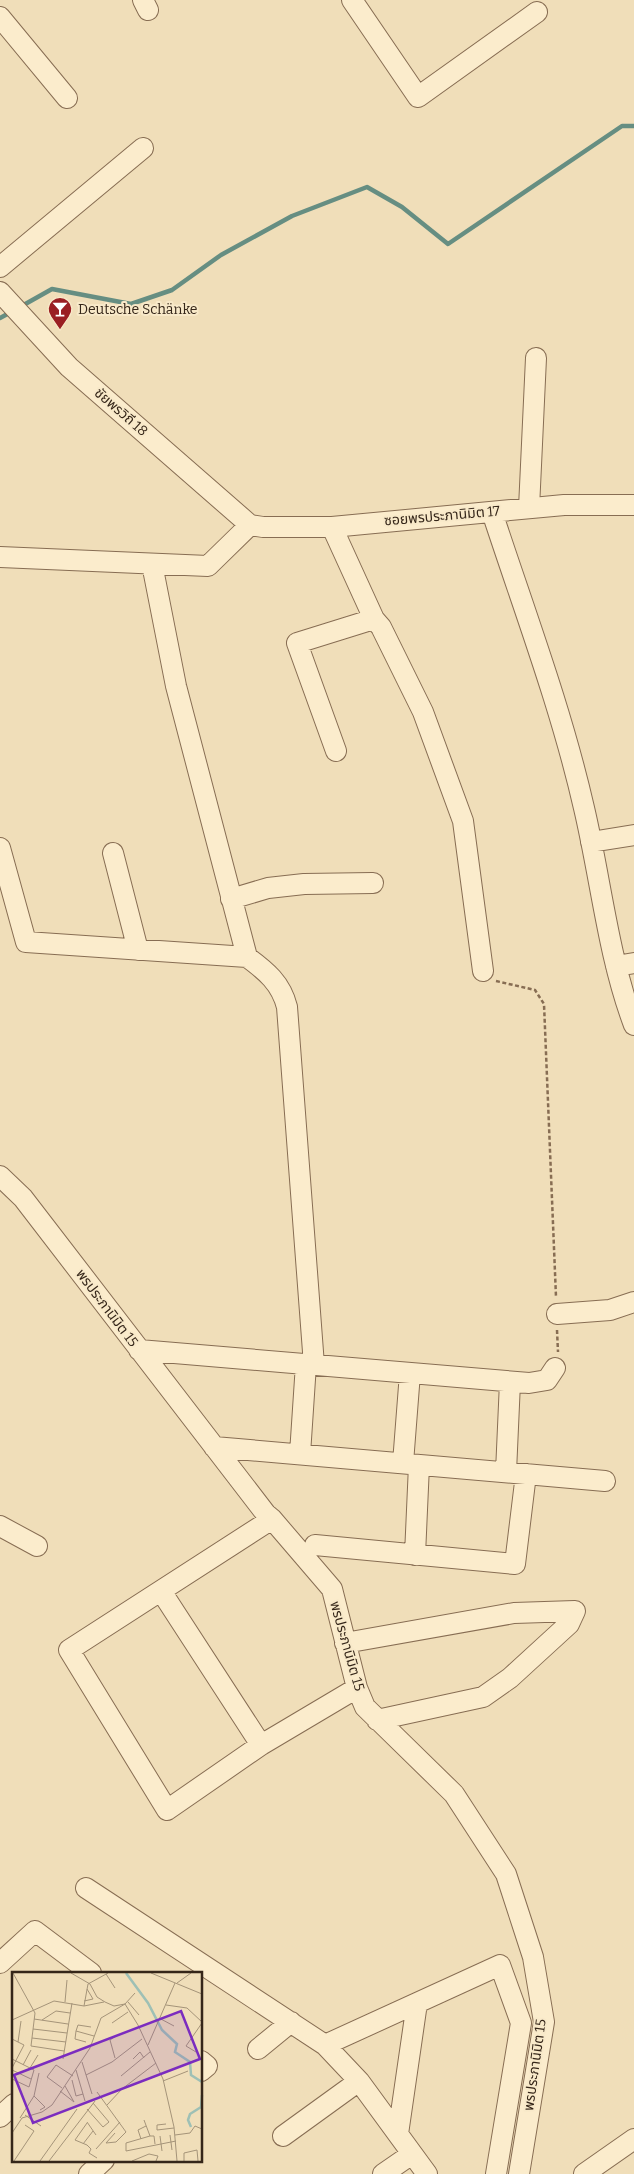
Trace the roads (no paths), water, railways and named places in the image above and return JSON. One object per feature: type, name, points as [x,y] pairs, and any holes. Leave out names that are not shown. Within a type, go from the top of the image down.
[{"type":"street","points":[[352,0],[418,97],[537,12]]},
{"type":"street","points":[[0,17],[67,98]]},
{"type":"street","points":[[0,267],[143,148]]},
{"type":"street","name":"ชัยพรวิถี 18","points":[[0,292],[70,367],[250,525]]},
{"type":"street","points":[[529,508],[536,358]]},
{"type":"street","name":"ซอยพรประภานิมิต 17","points":[[250,525],[263,527],[332,527],[564,505],[634,505]]},
{"type":"street","points":[[492,512],[567,740],[591,842],[625,965],[632,1015]]},
{"type":"street","points":[[0,557],[208,566],[250,525]]},
{"type":"street","points":[[332,527],[374,619],[381,627],[423,712],[464,821],[483,971]]},
{"type":"street","points":[[152,564],[176,686],[247,956],[274,979],[280,988],[287,1007],[310,1364],[300,1454]]},
{"type":"street","points":[[336,751],[297,643],[374,619]]},
{"type":"street","points":[[591,842],[634,835]]},
{"type":"street","points":[[0,848],[26,942],[247,956]]},
{"type":"street","points":[[113,853],[138,950]]},
{"type":"street","points":[[231,899],[268,888],[373,882]]},
{"type":"street","name":"พรประภานิมิต 15","points":[[0,1176],[23,1198],[266,1514],[272,1518],[332,1589],[357,1688],[366,1707],[377,1720],[454,1794],[506,1874],[533,1957],[544,2022],[519,2174]]},
{"type":"street","points":[[556,1314],[610,1310],[634,1302]]},
{"type":"street","points":[[139,1350],[529,1384],[543,1381],[550,1377],[555,1368]]},
{"type":"street","points":[[410,1373],[411,1464],[415,1554]]},
{"type":"street","points":[[506,1472],[510,1382]]},
{"type":"street","points":[[214,1447],[606,1481]]},
{"type":"street","points":[[316,1545],[515,1564],[526,1474]]},
{"type":"street","points":[[272,1518],[69,1650],[167,1810],[261,1746],[357,1688]]},
{"type":"street","points":[[0,1526],[37,1546]]},
{"type":"street","points":[[161,1591],[261,1746]]},
{"type":"street","points":[[345,1643],[514,1613],[575,1611],[569,1624],[510,1678],[483,1697],[377,1720]]},
{"type":"street","points":[[86,1888],[325,2045],[359,2081],[427,2174]]},
{"type":"street","points":[[0,1962],[35,1931],[89,1972]]},
{"type":"street","points":[[325,2045],[500,1965],[521,2022],[496,2174]]},
{"type":"street","points":[[398,2134],[417,2003]]},
{"type":"street","points":[[258,2050],[290,2022]]},
{"type":"street","points":[[202,2063],[207,2066],[202,2070]]},
{"type":"street","points":[[283,2136],[359,2081]]},
{"type":"street","points":[[0,2117],[12,2106]]},
{"type":"street","points":[[584,2174],[634,2139]]},
{"type":"street","points":[[383,2174],[412,2154]]},
{"type":"street","points":[[89,2174],[102,2162]]},
{"type":"waterway","points":[[20,307],[52,289],[131,304],[172,290],[221,255],[292,216],[367,187],[402,207],[448,244],[622,126],[634,126]]},
{"type":"waterway","points":[[0,318],[11,312]]},
{"type":"place","name":"Deutsche Schänke","points":[[60,330]]}]
